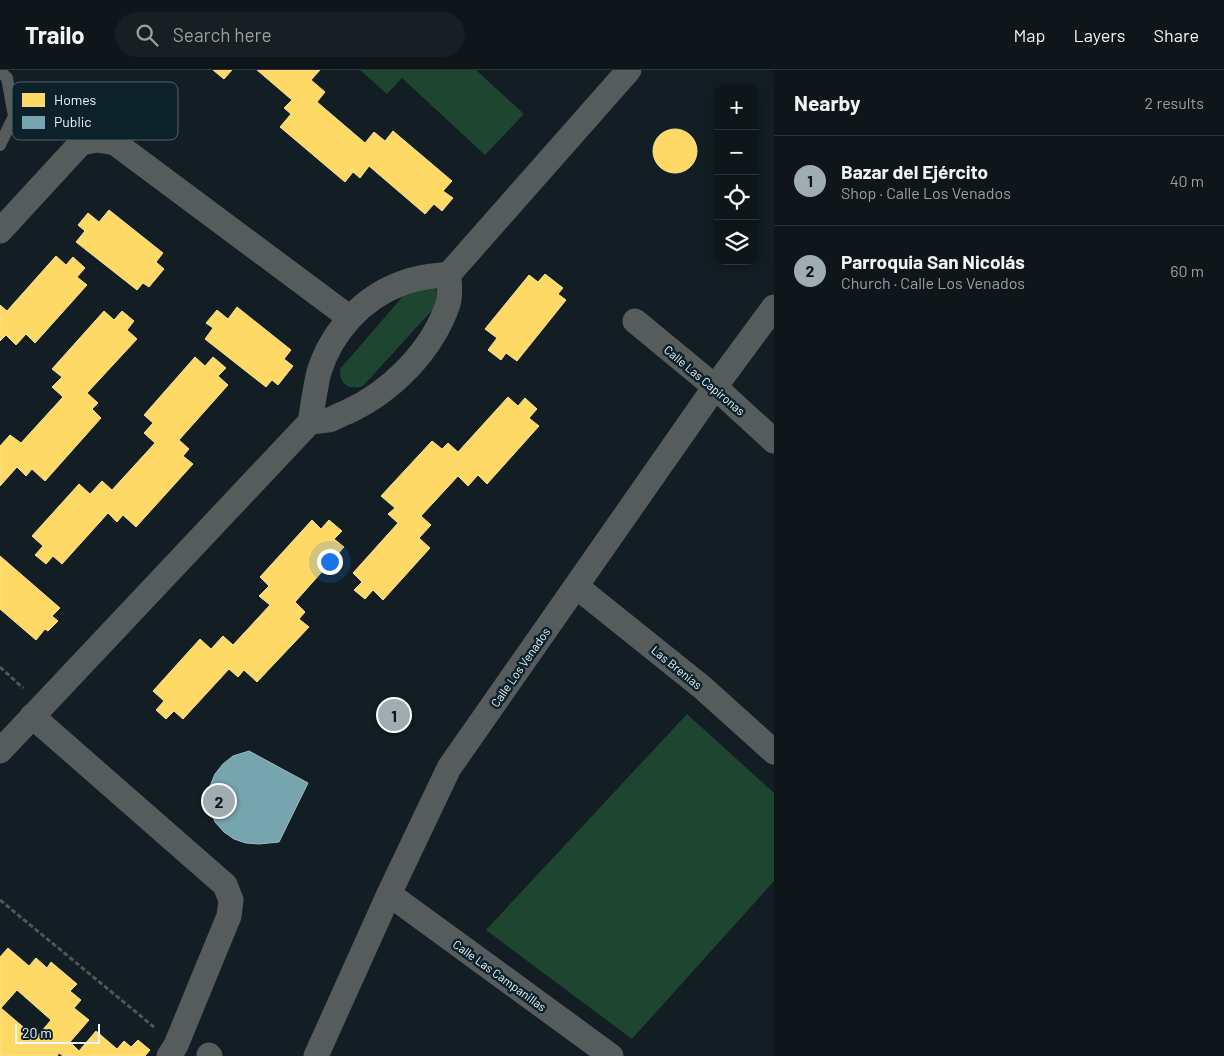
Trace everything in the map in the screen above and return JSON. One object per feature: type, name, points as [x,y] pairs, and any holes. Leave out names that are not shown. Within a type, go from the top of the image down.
[{"type":"street","points":[[0,751],[310,422],[320,371],[327,352],[337,334],[350,318],[376,296],[400,284],[420,278],[449,274],[629,70]]},
{"type":"street","points":[[0,231],[81,143],[97,140],[115,143],[350,318]]},
{"type":"street","points":[[310,422],[330,419],[358,406],[384,389],[407,369],[424,348],[438,326],[449,303],[449,274]]},
{"type":"street","name":"Calle Los Venados","points":[[316,1056],[389,894],[449,768],[715,386],[774,307]]},
{"type":"street","name":"Calle Las Capironas","points":[[635,322],[715,386],[774,441]]},
{"type":"street","name":"Las Brenias","points":[[577,586],[703,688],[774,752]]},
{"type":"street","points":[[32,716],[225,885],[231,900],[229,916],[172,1050]]},
{"type":"street","name":"Calle Las Campanillas","points":[[389,894],[611,1056]]},
{"type":"lane","points":[[0,71],[7,78],[12,105]]},
{"type":"lane","points":[[0,144],[12,120]]},
{"type":"path","points":[[0,900],[172,1050]]},
{"type":"green space","points":[[360,70],[476,70],[524,114],[485,155],[402,78],[387,94]]},
{"type":"green space","points":[[433,285],[438,296],[435,307],[363,386],[353,388],[346,385],[341,379],[340,369],[411,287]]},
{"type":"green space","points":[[687,714],[774,793],[774,881],[632,1039],[486,930]]},
{"type":"building: Homes","points":[[213,70],[232,70],[224,79]]},
{"type":"building: Homes","points":[[257,70],[320,70],[311,80],[325,92],[317,102],[365,143],[374,132],[385,141],[393,131],[452,181],[443,191],[453,198],[442,211],[434,204],[425,214],[369,166],[360,178],[353,172],[345,182],[280,127],[291,114],[284,108],[292,100]]},
{"type":"building: Homes","points":[[671,129],[679,129],[691,135],[697,151],[691,167],[679,173],[671,173],[659,167],[653,155],[653,147],[659,135]]},
{"type":"building: Homes","points":[[109,210],[163,253],[156,262],[164,269],[149,287],[143,283],[137,290],[76,242],[85,231],[78,225],[88,213],[99,222]]},
{"type":"building: Homes","points":[[56,256],[66,265],[73,257],[85,268],[77,277],[87,285],[35,343],[26,334],[16,345],[6,335],[0,341],[0,305],[7,311]]},
{"type":"building: Homes","points":[[545,274],[563,288],[558,294],[566,300],[517,361],[506,353],[501,360],[488,350],[497,338],[485,329],[529,275],[538,282]]},
{"type":"building: Homes","points":[[237,307],[291,350],[284,359],[293,366],[278,385],[272,380],[266,387],[205,339],[213,328],[206,323],[217,310],[228,319]]},
{"type":"building: Homes","points":[[104,311],[114,320],[122,311],[134,321],[127,330],[137,339],[87,393],[98,403],[92,409],[101,418],[45,481],[32,469],[26,476],[17,467],[0,486],[0,446],[10,435],[21,443],[63,397],[52,387],[62,377],[52,369]]},
{"type":"building: Homes","points":[[195,357],[205,366],[213,357],[226,368],[218,376],[228,385],[179,440],[189,449],[183,456],[193,464],[136,527],[123,515],[117,522],[108,513],[62,564],[53,556],[46,564],[35,555],[43,546],[32,536],[79,484],[90,494],[102,481],[112,490],[155,443],[144,433],[153,423],[144,415]]},
{"type":"building: Homes","points":[[508,397],[518,406],[525,398],[537,409],[529,418],[539,426],[487,484],[478,475],[468,486],[458,476],[421,516],[431,525],[419,538],[430,548],[383,600],[373,590],[365,599],[354,590],[362,582],[353,573],[398,523],[388,514],[395,508],[381,496],[432,441],[442,449],[448,443],[458,452]]},
{"type":"building: Homes","points":[[312,520],[321,529],[329,520],[342,531],[334,539],[344,547],[295,602],[305,612],[299,619],[309,627],[257,682],[244,670],[238,677],[229,669],[183,719],[174,711],[166,719],[156,710],[164,701],[153,691],[200,639],[211,649],[223,636],[233,645],[270,605],[259,596],[269,586],[260,577]]},
{"type":"building: Homes","points":[[0,556],[60,608],[52,616],[58,621],[48,631],[45,629],[36,640],[0,609]]},
{"type":"building: Homes","points":[[8,948],[29,966],[36,958],[47,968],[51,962],[77,984],[70,991],[81,1000],[74,1008],[89,1020],[70,1042],[79,1051],[96,1031],[117,1049],[124,1041],[131,1047],[138,1040],[150,1050],[145,1056],[63,1056],[59,1053],[57,1056],[0,1056],[0,957]],"holes":[[[17,990],[51,1020],[36,1038],[1,1008]]]},
{"type":"building: Public","points":[[249,751],[308,783],[279,842],[259,844],[246,843],[234,839],[215,822],[211,811],[208,798],[215,774],[233,756]]},
{"type":"place","name":"Bazar del Ejército","points":[[394,715]]},
{"type":"place","name":"Parroquia San Nicolás","points":[[219,801]]}]
